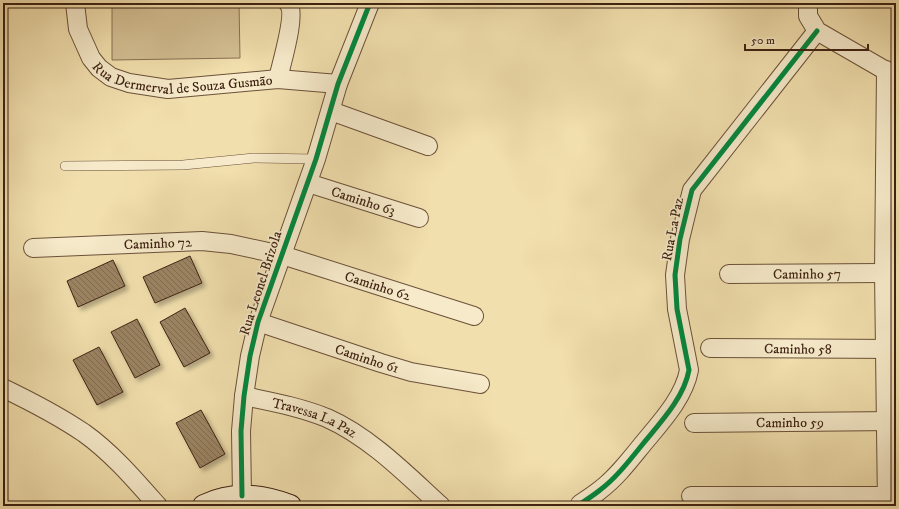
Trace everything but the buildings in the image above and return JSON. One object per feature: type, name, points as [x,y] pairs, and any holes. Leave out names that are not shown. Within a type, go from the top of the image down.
[{"type":"street","name":"Rua Dermerval de Souza Gusmão","points":[[75,3],[78,29],[91,58],[99,68],[111,77],[128,83],[168,89],[278,79],[338,84]]},
{"type":"street","points":[[278,79],[289,29],[291,10],[288,3]]},
{"type":"street","name":"Rua Leonel Brizola","points":[[242,496],[241,431],[244,396],[250,356],[258,322],[308,183],[338,84],[370,3]]},
{"type":"street","points":[[691,496],[890,499],[891,349],[888,259],[891,73],[817,30],[808,16],[808,3]]},
{"type":"street","name":"Rua La Paz","points":[[580,504],[600,490],[619,473],[663,419],[682,391],[689,370],[677,309],[675,275],[680,239],[692,190],[817,30]]},
{"type":"street","points":[[331,110],[428,146]]},
{"type":"street","name":"Caminho 63","points":[[308,183],[419,218]]},
{"type":"street","name":"Caminho 72","points":[[33,248],[202,241],[231,244],[282,255]]},
{"type":"street","name":"Caminho 62","points":[[282,255],[474,316]]},
{"type":"street","name":"Caminho 57","points":[[729,274],[888,259]]},
{"type":"street","name":"Caminho 61","points":[[258,322],[404,370],[480,384]]},
{"type":"street","name":"Caminho 58","points":[[710,348],[891,349]]},
{"type":"street","points":[[3,388],[20,396],[84,433],[123,467],[158,506]]},
{"type":"street","name":"Travessa La Paz","points":[[244,396],[300,409],[327,418],[345,428],[380,452],[441,506]]},
{"type":"street","name":"Caminho 59","points":[[694,422],[891,421]]},
{"type":"street","points":[[204,506],[223,499],[242,496],[266,498],[290,506]]},
{"type":"lane","points":[[65,166],[183,165],[254,158],[316,159]]},
{"type":"shaded area","points":[[112,3],[239,3],[240,58],[112,60]]},
{"type":"cycle path","points":[[242,496],[241,431],[244,396],[250,356],[258,322],[316,159],[338,84],[370,3]]},
{"type":"cycle path","points":[[580,504],[595,494],[617,475],[670,410],[677,400],[686,380],[689,370],[677,309],[675,275],[680,239],[692,190],[817,31]]}]
